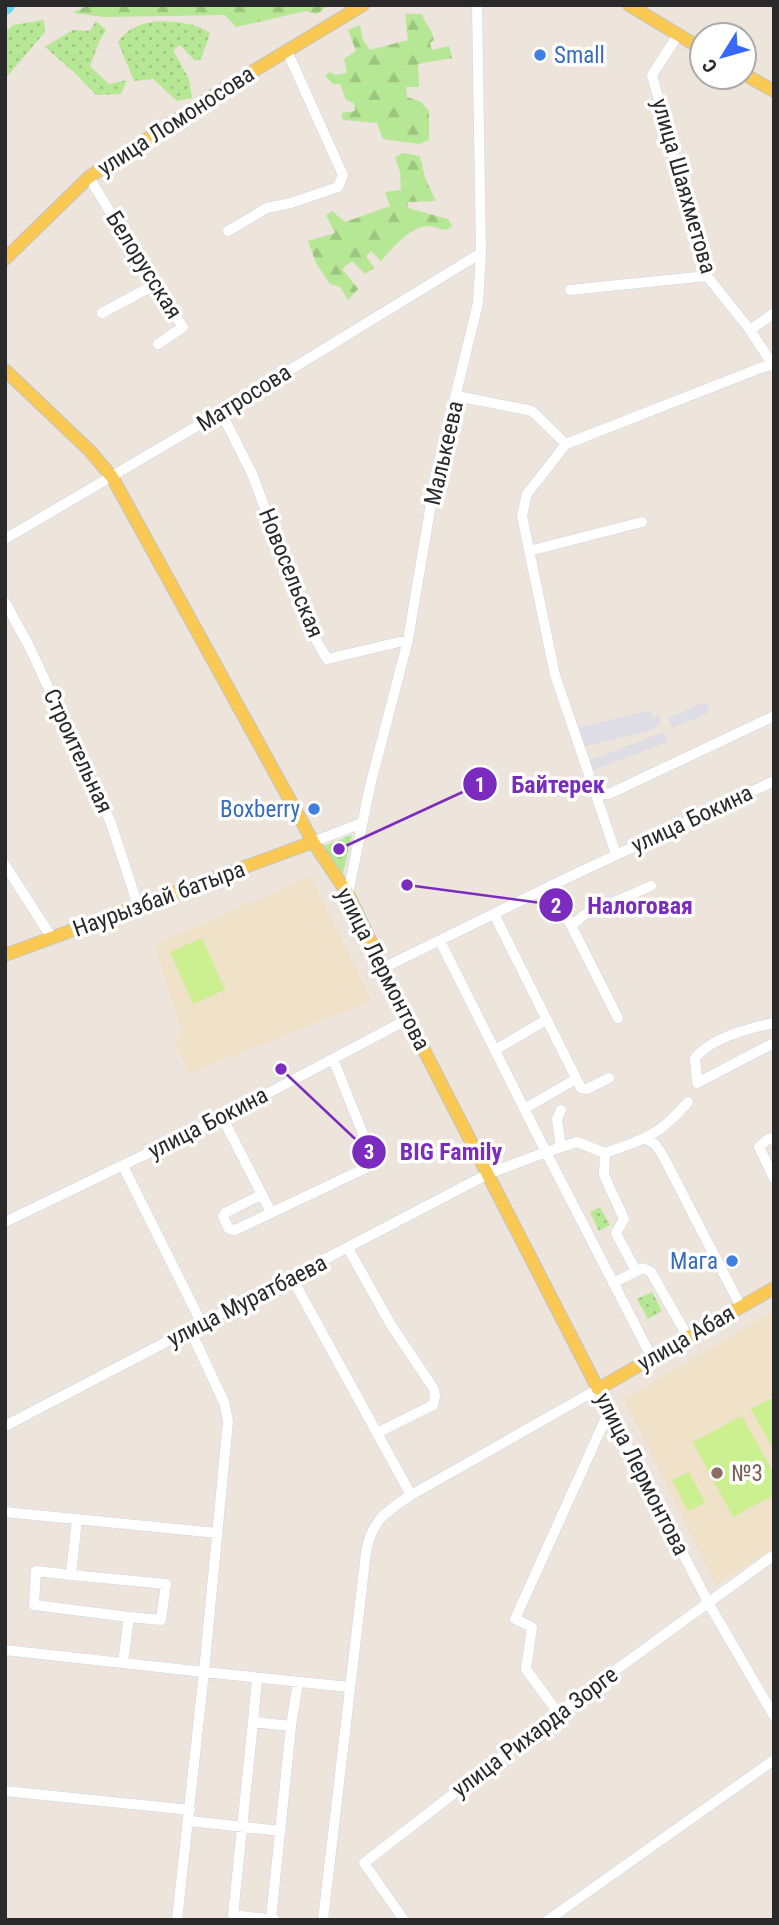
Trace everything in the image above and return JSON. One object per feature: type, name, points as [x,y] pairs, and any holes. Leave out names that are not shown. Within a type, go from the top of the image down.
[{"type":"main road","name":"улица Ломоносова","points":[[5,259],[89,177],[363,5]]},
{"type":"main road","points":[[629,5],[688,40]]},
{"type":"main road","points":[[758,82],[774,91]]},
{"type":"main road","name":"улица Лермонтова","points":[[5,370],[90,451],[112,477],[313,842],[348,894],[408,1019],[598,1389]]},
{"type":"main road","name":"Наурызбай батыра","points":[[5,956],[313,842]]},
{"type":"main road","name":"улица Абая","points":[[598,1389],[774,1288]]},
{"type":"street","name":"Малькеева","points":[[348,894],[362,823],[408,640],[435,480],[478,303],[481,253],[477,5]]},
{"type":"street","name":"улица Шаяхметова","points":[[678,34],[652,75],[707,276],[750,330],[772,366]]},
{"type":"street","points":[[228,231],[267,208],[291,204],[338,187],[343,175],[287,51]]},
{"type":"street","name":"Белорусская","points":[[89,177],[154,285],[183,327],[158,344]]},
{"type":"street","name":"Матросова","points":[[5,539],[221,412],[481,253]]},
{"type":"street","points":[[570,290],[707,276]]},
{"type":"street","points":[[102,313],[154,285]]},
{"type":"street","points":[[750,330],[774,313]]},
{"type":"street","points":[[616,854],[555,675],[522,516],[527,494],[566,444],[772,366]]},
{"type":"street","points":[[457,397],[532,411],[566,444]]},
{"type":"street","name":"Новосельская","points":[[221,412],[253,475],[308,626],[327,659],[408,640]]},
{"type":"street","points":[[529,551],[642,522]]},
{"type":"street","name":"Строительная","points":[[5,602],[30,648],[111,823],[138,906]]},
{"type":"street","points":[[595,794],[608,794],[774,716]]},
{"type":"street","name":"улица Бокина","points":[[383,968],[616,854],[774,781]]},
{"type":"street","points":[[313,842],[362,823]]},
{"type":"street","points":[[5,865],[52,938]]},
{"type":"street","points":[[551,886],[618,1018]]},
{"type":"street","points":[[571,926],[584,915],[651,886]]},
{"type":"street","points":[[494,914],[576,1079],[584,1090],[609,1078]]},
{"type":"street","points":[[440,940],[652,1358]]},
{"type":"street","name":"улица Бокина","points":[[5,1222],[222,1117],[408,1019]]},
{"type":"street","points":[[495,1050],[546,1020]]},
{"type":"street","points":[[774,1023],[724,1039],[699,1053],[695,1058],[697,1083],[774,1043]]},
{"type":"street","points":[[261,1195],[225,1213],[223,1217],[229,1229],[235,1230],[372,1165],[373,1159],[333,1059]]},
{"type":"street","points":[[524,1109],[576,1079]]},
{"type":"street","points":[[561,1110],[557,1119],[561,1147],[582,1143],[605,1153],[646,1139],[665,1127],[688,1102]]},
{"type":"street","points":[[222,1117],[271,1212]]},
{"type":"street","points":[[774,1138],[768,1139],[759,1147],[774,1178]]},
{"type":"street","points":[[646,1139],[655,1144],[662,1154],[741,1307]]},
{"type":"street","name":"улица Муратбаева","points":[[5,1426],[488,1174],[561,1147]]},
{"type":"street","points":[[605,1153],[604,1175],[624,1219],[616,1233],[636,1271]]},
{"type":"street","points":[[123,1166],[202,1324]]},
{"type":"street","points":[[348,1248],[391,1325],[434,1389],[433,1405],[377,1433]]},
{"type":"street","points":[[613,1283],[643,1268],[651,1272],[688,1337]]},
{"type":"street","points":[[292,1278],[411,1495]]},
{"type":"street","points":[[177,1920],[190,1816],[228,1414],[190,1330]]},
{"type":"street","points":[[324,1920],[349,1687],[369,1536],[384,1514],[411,1495],[598,1389]]},
{"type":"street","name":"улица Лермонтова","points":[[598,1389],[709,1604],[774,1716]]},
{"type":"street","points":[[558,1713],[526,1669],[532,1627],[515,1619],[609,1412]]},
{"type":"street","points":[[5,1512],[217,1533]]},
{"type":"street","points":[[71,1575],[77,1519]]},
{"type":"street","name":"улица Рихарда Зорге","points":[[404,1920],[364,1863],[558,1713],[774,1555]]},
{"type":"street","points":[[36,1571],[71,1575],[166,1584],[161,1620],[34,1605],[36,1571]]},
{"type":"street","points":[[124,1663],[129,1617]]},
{"type":"street","points":[[5,1650],[349,1687]]},
{"type":"street","points":[[257,1678],[233,1915],[273,1919],[291,1726],[298,1682]]},
{"type":"street","points":[[253,1722],[291,1726]]},
{"type":"street","points":[[548,1920],[774,1760]]},
{"type":"street","points":[[5,1791],[281,1831]]},
{"type":"shaded area","points":[[706,702],[710,712],[672,728],[668,718]]},
{"type":"shaded area","points":[[650,710],[652,717],[659,715],[661,724],[655,726],[655,729],[582,747],[577,728]]},
{"type":"shaded area","points":[[664,732],[668,742],[591,771],[588,761]]},
{"type":"shaded area","points":[[310,876],[372,1001],[189,1073],[174,1041],[182,1034],[155,945]]},
{"type":"shaded area","name":"№3","points":[[774,1311],[774,1548],[716,1585],[624,1399]]},
{"type":"green space","points":[[88,5],[329,5],[317,14],[306,11],[236,27],[225,15],[104,17],[73,13]]},
{"type":"green space","points":[[405,14],[422,14],[433,36],[434,40],[430,43],[432,50],[449,46],[452,58],[418,64],[419,87],[406,87],[407,97],[421,102],[429,111],[429,140],[419,144],[383,139],[377,123],[343,120],[341,113],[355,111],[354,103],[346,100],[340,84],[333,84],[325,76],[330,72],[335,75],[347,73],[344,59],[356,51],[348,30],[360,25],[363,40],[370,50],[408,40]]},
{"type":"green space","points":[[44,20],[45,32],[5,79],[5,32],[13,25]]},
{"type":"green space","points":[[96,21],[106,30],[90,66],[109,84],[127,80],[121,94],[96,95],[45,47],[73,30],[90,31]]},
{"type":"green space","points":[[160,21],[193,25],[210,33],[201,59],[195,61],[180,45],[173,50],[189,79],[192,98],[177,101],[153,79],[134,81],[118,42],[136,27]]},
{"type":"green space","points":[[403,153],[420,156],[425,178],[436,201],[408,202],[408,208],[448,219],[452,226],[446,230],[421,227],[402,239],[381,261],[371,251],[366,256],[374,268],[365,274],[352,261],[342,269],[358,289],[348,300],[340,287],[330,284],[316,263],[308,241],[335,233],[326,215],[332,211],[345,222],[390,206],[385,192],[401,190],[400,172],[395,157]]},
{"type":"green space","points":[[352,835],[342,877],[324,846]]},
{"type":"green space","points":[[202,938],[225,990],[193,1004],[170,952]]},
{"type":"green space","points":[[600,1207],[610,1225],[599,1231],[590,1212]]},
{"type":"green space","points":[[652,1292],[662,1311],[648,1319],[637,1299]]},
{"type":"green space","points":[[774,1397],[774,1446],[772,1447],[751,1409]]},
{"type":"green space","points":[[742,1416],[774,1474],[774,1495],[733,1517],[693,1442]]},
{"type":"green space","points":[[689,1472],[705,1503],[688,1511],[672,1480]]},
{"type":"place","name":"Small","points":[[540,55]]},
{"type":"place","name":"Boxberry","points":[[314,809]]},
{"type":"place","name":"Байтерек","points":[[339,849]]},
{"type":"place","name":"Налоговая","points":[[407,885]]},
{"type":"place","name":"BIG Family","points":[[281,1069]]},
{"type":"place","name":"Мага","points":[[732,1261]]},
{"type":"place","name":"№3","points":[[717,1473]]}]
